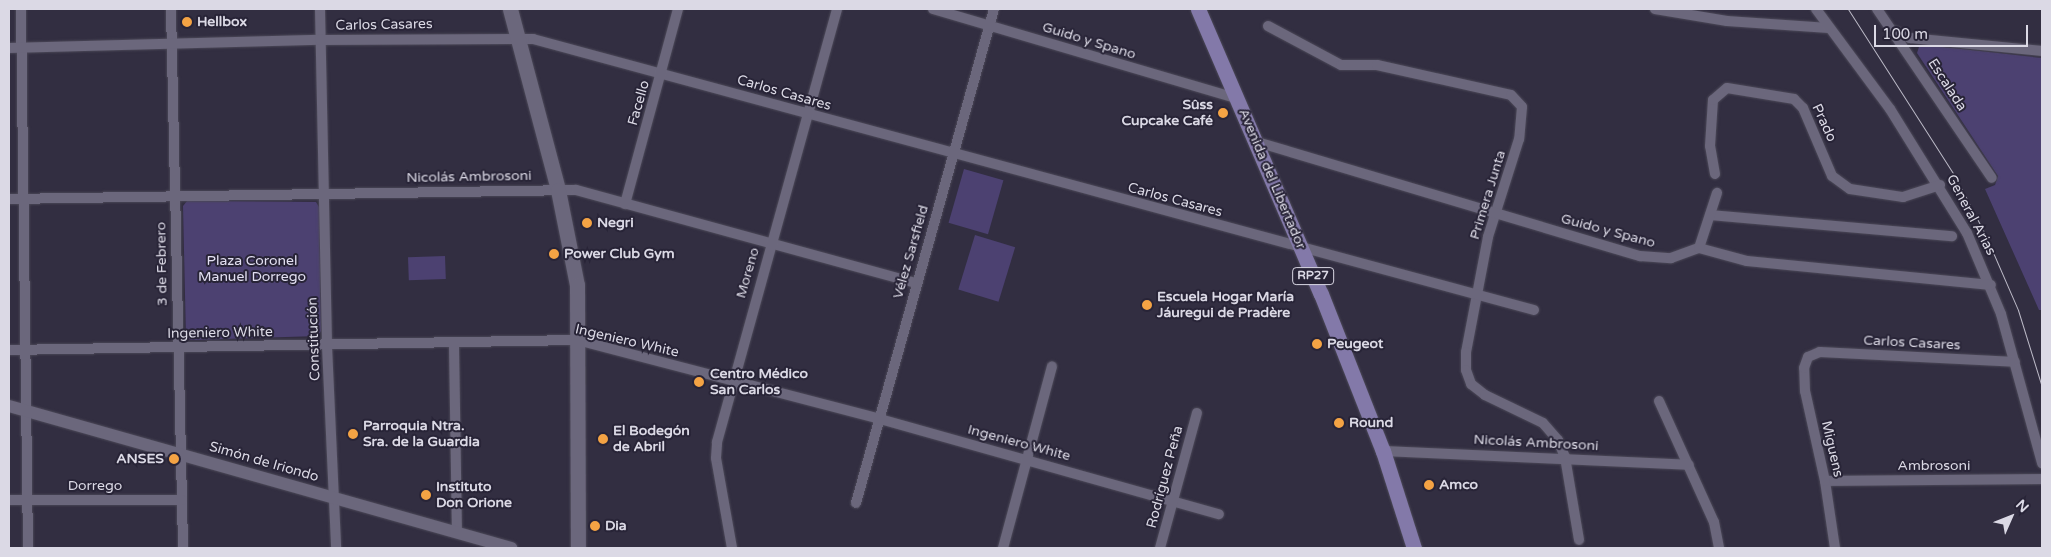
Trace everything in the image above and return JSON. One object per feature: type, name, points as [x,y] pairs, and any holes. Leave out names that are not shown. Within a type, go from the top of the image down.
[{"type":"main road","points":[[510,9],[558,190],[577,285],[578,548]]},
{"type":"main road","name":"Avenida del Libertador","points":[[1198,9],[1302,249],[1383,450],[1414,548]]},
{"type":"street","points":[[21,9],[28,548]]},
{"type":"street","name":"3 de Febrero","points":[[171,9],[177,347],[183,548]]},
{"type":"street","name":"Constitución","points":[[320,9],[327,346],[336,548]]},
{"type":"street","name":"Facello","points":[[624,204],[678,9]]},
{"type":"street","name":"Moreno","points":[[732,548],[716,458],[717,442],[732,381],[837,9]]},
{"type":"street","name":"Guido y Spano","points":[[933,9],[1238,99]]},
{"type":"street","name":"Vélez Sarsfield","points":[[856,503],[994,9]]},
{"type":"street","points":[[1655,9],[1726,21],[1830,28]]},
{"type":"street","name":"General Arias","points":[[1816,9],[1870,80],[1940,185],[1991,286],[2016,362],[2042,463]]},
{"type":"street","name":"Escalada","points":[[1877,9],[1895,31],[1992,178]]},
{"type":"street","name":"Primera Junta","points":[[1268,26],[1341,65],[1377,65],[1404,70],[1517,98],[1522,107],[1519,139],[1494,214],[1476,296],[1466,352],[1466,370],[1472,384],[1485,395],[1543,423],[1558,440],[1565,457],[1579,540]]},
{"type":"street","points":[[1895,31],[1910,38],[2042,51]]},
{"type":"street","name":"Carlos Casares","points":[[9,48],[518,37],[661,72],[953,154],[1476,296],[1534,310]]},
{"type":"street","name":"Prado","points":[[1715,174],[1710,146],[1713,100],[1727,88],[1794,99],[1804,108],[1832,176],[1850,189],[1902,197],[1940,185]]},
{"type":"street","name":"Guido y Spano","points":[[1256,142],[1640,256],[1671,258],[1699,248]]},
{"type":"street","name":"Nicolás Ambrosoni","points":[[9,200],[576,190],[771,242],[916,284]]},
{"type":"street","points":[[1717,194],[1699,248],[1748,261],[1991,286]]},
{"type":"street","points":[[1710,215],[1952,236]]},
{"type":"street","name":"Ingeniero White","points":[[9,350],[454,345],[577,340],[880,419],[1219,514]]},
{"type":"street","points":[[454,345],[457,534]]},
{"type":"street","name":"Carlos Casares","points":[[1808,357],[1820,352],[2016,362]]},
{"type":"street","name":"Miguens","points":[[1808,357],[1804,368],[1805,391],[1825,481],[1835,548]]},
{"type":"street","points":[[1003,548],[1052,366]]},
{"type":"street","points":[[1659,401],[1714,522],[1719,548]]},
{"type":"street","name":"Simón de Iriondo","points":[[9,406],[511,548]]},
{"type":"street","name":"Rodríguez Peña","points":[[1160,548],[1197,413]]},
{"type":"street","name":"Nicolás Ambrosoni","points":[[1383,450],[1565,457],[1688,465]]},
{"type":"street","name":"Ambrosoni","points":[[1825,481],[2042,479]]},
{"type":"street","name":"Dorrego","points":[[9,500],[182,500]]},
{"type":"green space","points":[[1925,45],[2042,58],[2042,310],[2039,310],[1985,189],[1995,185],[1998,176],[1917,53],[1919,47]]},
{"type":"green space","points":[[964,169],[1003,180],[988,234],[949,223]]},
{"type":"green space","name":"Plaza Coronel Manuel Dorrego","points":[[187,201],[316,202],[319,207],[321,331],[318,336],[192,340],[186,338],[183,206]]},
{"type":"green space","points":[[975,235],[1015,247],[998,302],[958,290]]},
{"type":"green space","points":[[445,256],[446,279],[409,280],[408,257]]},
{"type":"tram line","points":[[1848,9],[1953,173],[1985,234],[2018,310],[2042,387]]},
{"type":"place","name":"Hellbox","points":[[187,22]]},
{"type":"place","name":"Sûss Cupcake Café","points":[[1223,113]]},
{"type":"place","name":"Negri","points":[[587,223]]},
{"type":"place","name":"Power Club Gym","points":[[554,254]]},
{"type":"place","name":"Escuela Hogar María Jáuregui de Pradère","points":[[1147,305]]},
{"type":"place","name":"Peugeot","points":[[1317,344]]},
{"type":"place","name":"Centro Médico San Carlos","points":[[699,382]]},
{"type":"place","name":"Round","points":[[1339,423]]},
{"type":"place","name":"Parroquia Ntra. Sra. de la Guardia","points":[[353,434]]},
{"type":"place","name":"El Bodegón de Abril","points":[[603,439]]},
{"type":"place","name":"ANSES","points":[[174,459]]},
{"type":"place","name":"Amco","points":[[1429,485]]},
{"type":"place","name":"Instituto Don Orione","points":[[426,495]]},
{"type":"place","name":"Dia","points":[[595,526]]}]
